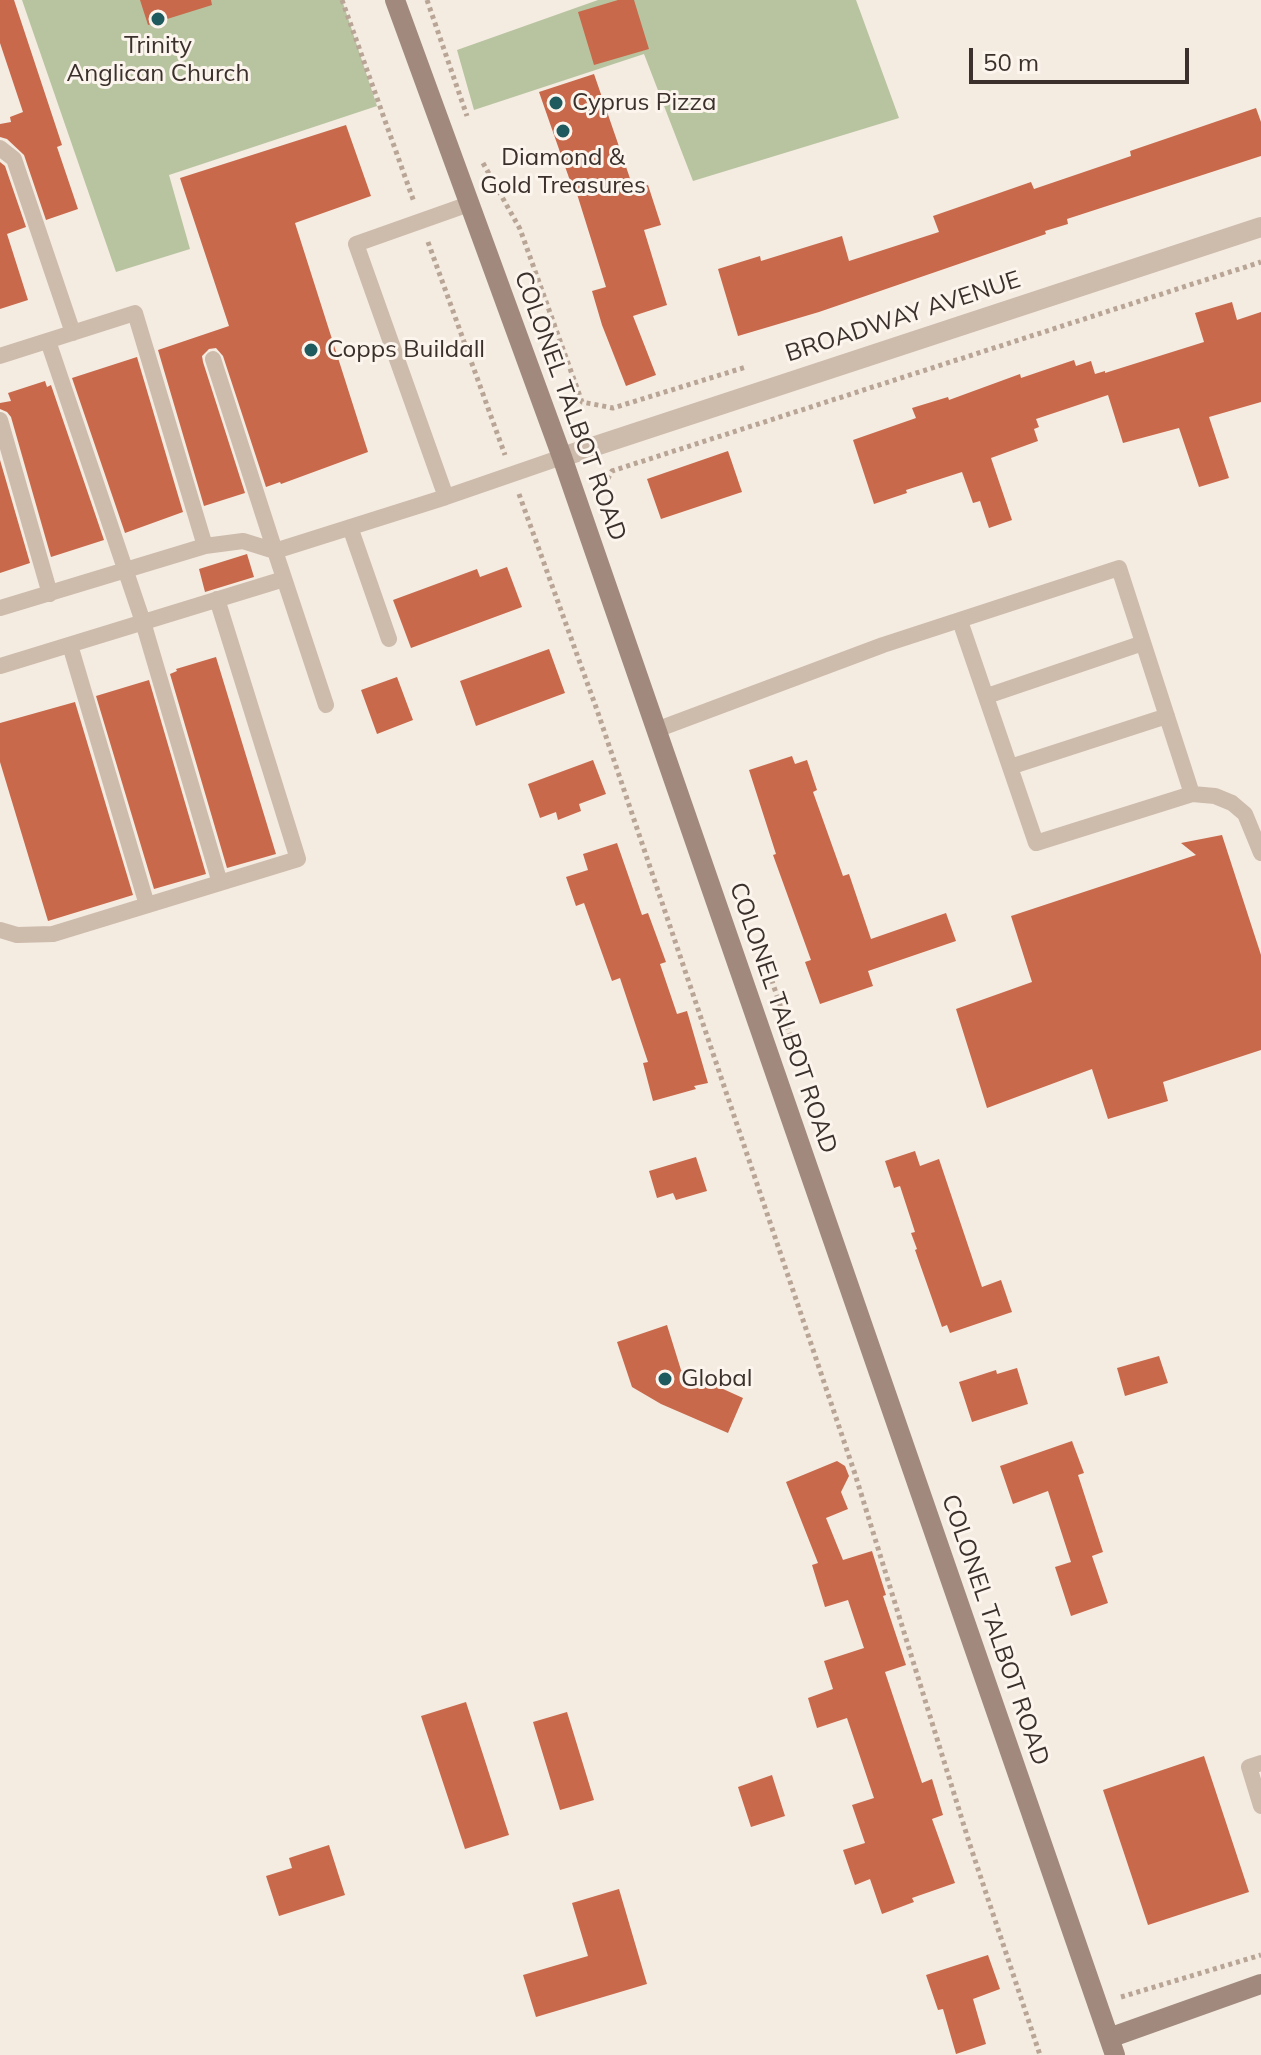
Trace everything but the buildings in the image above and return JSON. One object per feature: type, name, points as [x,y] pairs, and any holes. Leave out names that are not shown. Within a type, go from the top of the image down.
[{"type":"main road","name":"COLONEL TALBOT ROAD","points":[[395,0],[562,457],[1112,2046]]},
{"type":"main road","points":[[1112,2046],[1261,1984]]},
{"type":"street","name":"BROADWAY AVENUE","points":[[562,457],[1261,227]]},
{"type":"lane","points":[[0,148],[14,159],[73,333]]},
{"type":"lane","points":[[446,497],[356,244],[469,204]]},
{"type":"lane","points":[[0,356],[135,313],[205,546]]},
{"type":"lane","points":[[48,341],[143,622],[220,883]]},
{"type":"lane","points":[[213,359],[326,705]]},
{"type":"lane","points":[[0,420],[50,594]]},
{"type":"lane","points":[[0,608],[205,546],[243,541],[275,551],[562,457]]},
{"type":"lane","points":[[350,527],[389,639]]},
{"type":"lane","points":[[656,730],[883,645],[1119,568],[1192,794]]},
{"type":"lane","points":[[0,666],[284,579]]},
{"type":"lane","points":[[0,930],[17,935],[53,934],[298,859],[217,599]]},
{"type":"lane","points":[[960,621],[1036,843],[1192,794],[1215,796],[1239,808],[1245,814],[1261,853]]},
{"type":"lane","points":[[987,696],[1143,643]]},
{"type":"lane","points":[[70,645],[147,905]]},
{"type":"lane","points":[[1010,767],[1167,716]]},
{"type":"lane","points":[[1261,1763],[1249,1767],[1261,1806]]},
{"type":"path","points":[[342,0],[597,710],[855,1474],[969,1842],[1040,2055]]},
{"type":"path","points":[[427,0],[467,118]]},
{"type":"path","points":[[481,159],[520,229],[582,402],[613,408],[760,363]]},
{"type":"path","points":[[612,471],[1261,262]]},
{"type":"path","points":[[1111,1988],[1120,1997],[1261,1955]]},
{"type":"green space","points":[[22,0],[342,0],[377,106],[169,175],[190,249],[116,272]]},
{"type":"green space","points":[[598,0],[856,0],[899,118],[693,181],[644,54],[474,110],[457,50]]},
{"type":"place","name":"Trinity Anglican Church","points":[[158,19]]},
{"type":"place","name":"Cyprus Pizza","points":[[556,103]]},
{"type":"place","name":"Diamond & Gold Treasures","points":[[563,131]]},
{"type":"place","name":"Copps Buildall","points":[[311,350]]},
{"type":"place","name":"Global","points":[[665,1379]]}]
